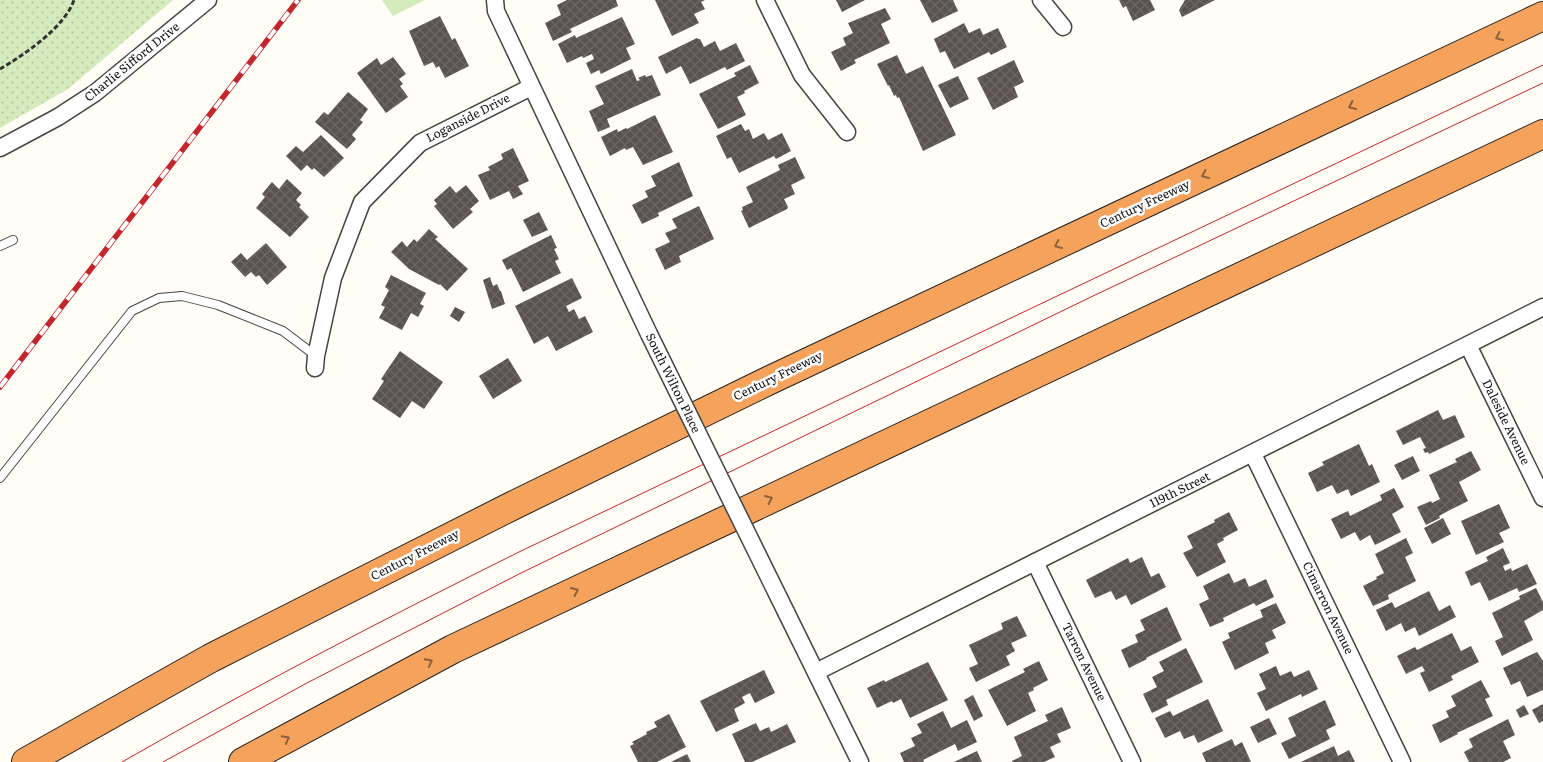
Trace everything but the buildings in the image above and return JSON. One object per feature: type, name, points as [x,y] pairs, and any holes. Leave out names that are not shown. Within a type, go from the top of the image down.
[{"type":"highway","name":"Century Freeway","points":[[26,762],[211,658],[514,505],[770,380],[1543,16]]},
{"type":"highway","points":[[243,762],[453,649],[1543,134]]},
{"type":"street","name":"Charlie Sifford Drive","points":[[0,148],[58,117],[95,93],[208,0]]},
{"type":"street","name":"South Wilton Place","points":[[495,0],[496,11],[531,87],[649,334],[860,762]]},
{"type":"street","points":[[765,0],[802,75],[847,132]]},
{"type":"street","points":[[1041,0],[1063,27]]},
{"type":"street","name":"Loganside Drive","points":[[315,362],[333,278],[362,202],[420,143],[531,87]]},
{"type":"street","name":"119th Street","points":[[816,672],[1543,307]]},
{"type":"street","name":"Daleside Avenue","points":[[1468,345],[1543,498]]},
{"type":"street","name":"Cimarron Avenue","points":[[1253,454],[1402,762]]},
{"type":"street","name":"Tarron Avenue","points":[[1035,562],[1132,762]]},
{"type":"lane","points":[[0,246],[13,240]]},
{"type":"lane","points":[[0,478],[132,311],[160,298],[182,296],[218,305],[283,331],[315,362]]},
{"type":"path","points":[[0,69],[36,44],[62,20],[74,0]]},
{"type":"green space","points":[[0,0],[173,0],[68,89],[0,128]]},
{"type":"green space","points":[[382,0],[425,0],[393,16]]},
{"type":"tram line","points":[[122,762],[320,654],[521,551],[1543,65]]},
{"type":"tram line","points":[[163,762],[305,684],[521,573],[1093,296],[1543,83]]},
{"type":"railway","points":[[0,387],[298,0]]}]
